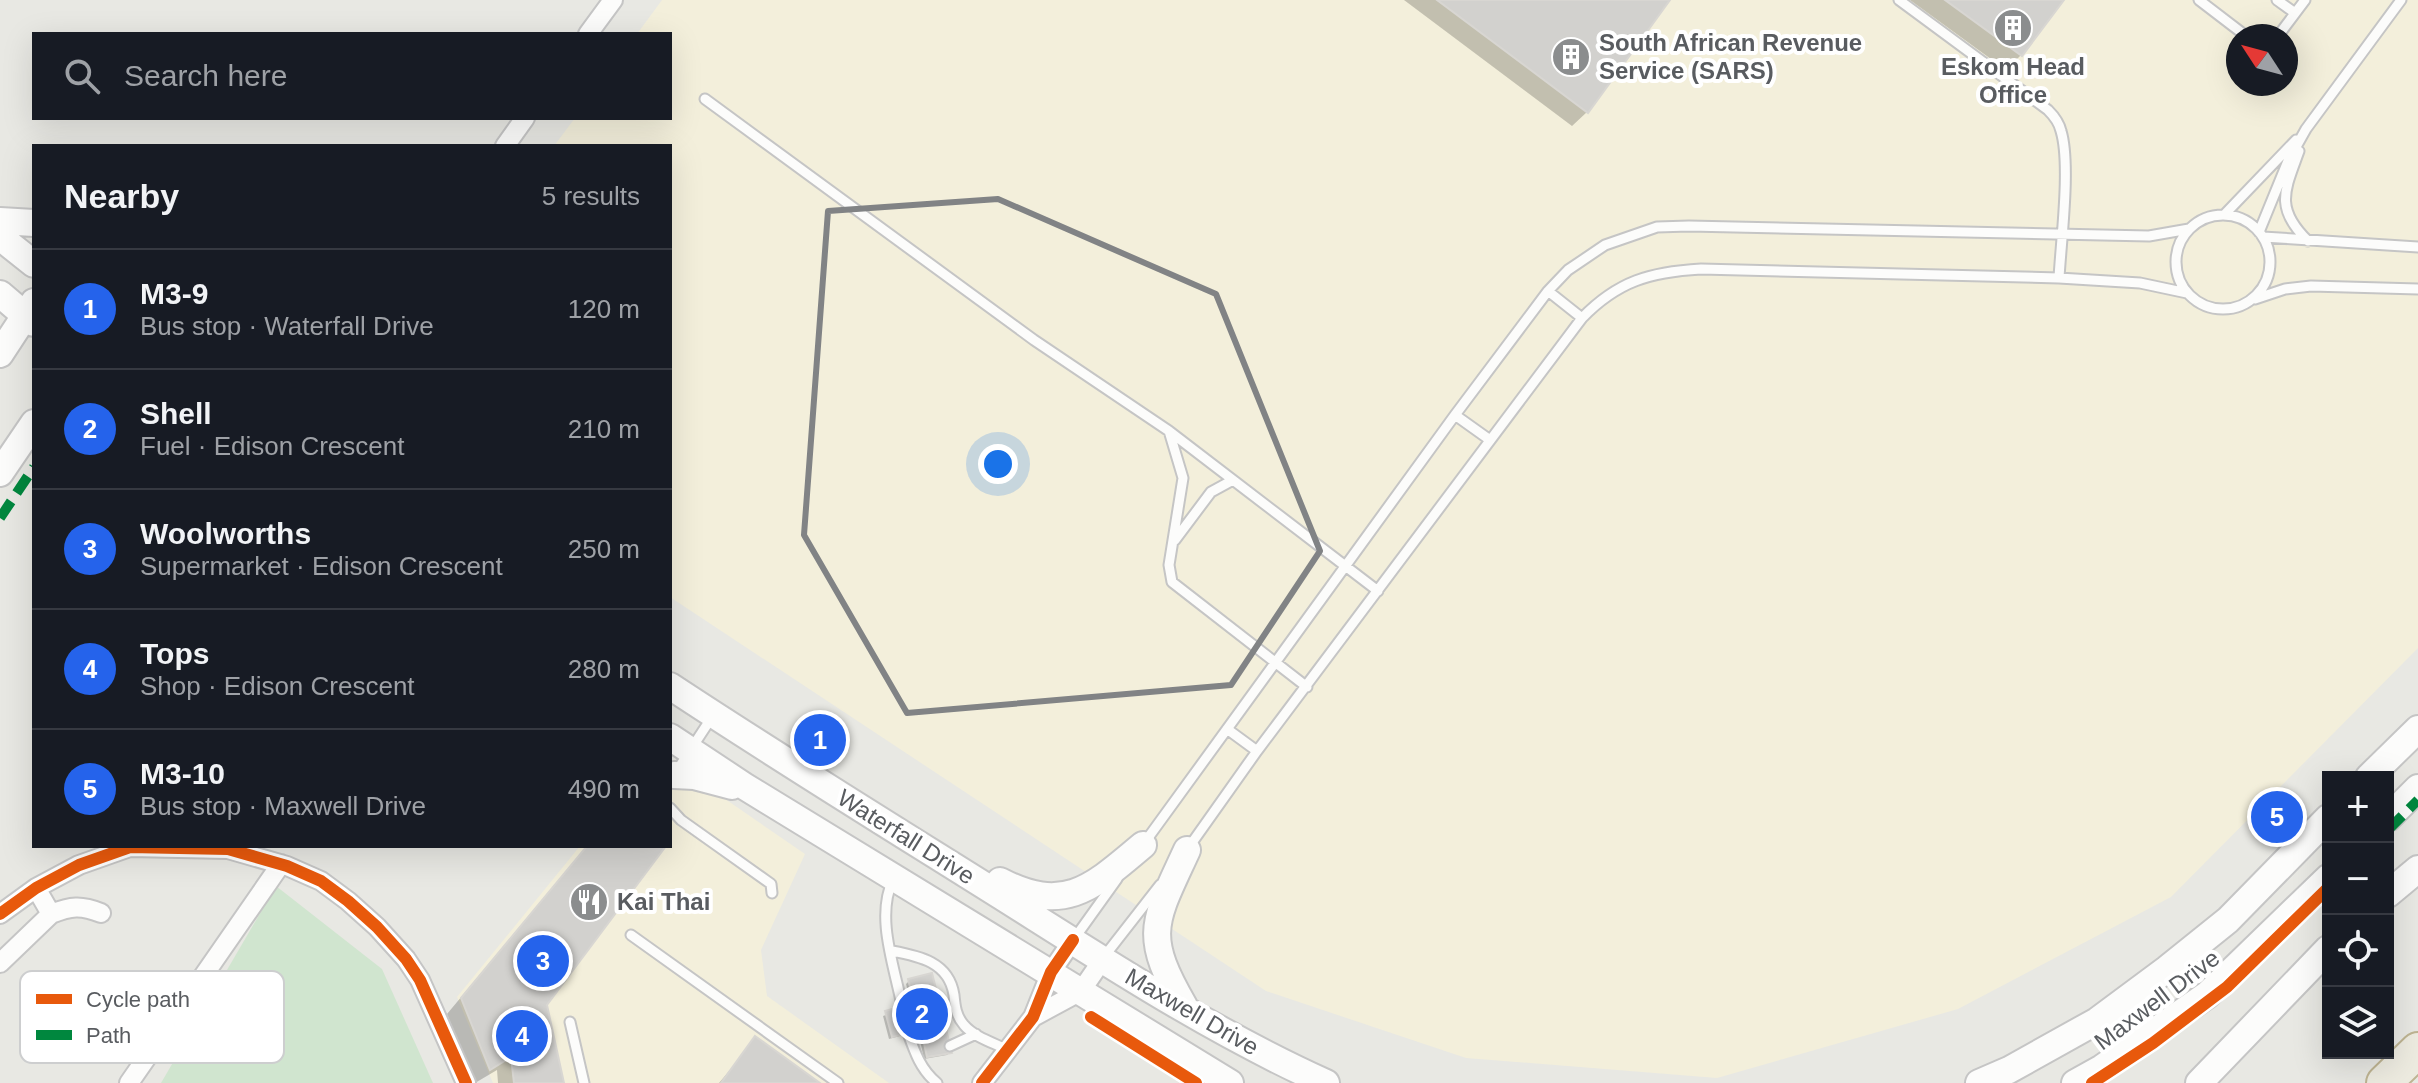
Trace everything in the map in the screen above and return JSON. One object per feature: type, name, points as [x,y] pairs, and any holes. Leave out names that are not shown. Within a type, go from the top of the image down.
[{"type":"highway","points":[[2384,1083],[2418,1050]]},
{"type":"main road","points":[[0,221],[32,223]]},
{"type":"main road","points":[[0,237],[32,262]]},
{"type":"main road","points":[[0,294],[31,314],[0,354]]},
{"type":"main road","points":[[0,473],[32,426]]},
{"type":"main road","points":[[0,483],[32,444]]},
{"type":"main road","name":"Waterfall Drive","points":[[672,687],[1103,959]]},
{"type":"main road","points":[[2393,771],[2418,729]]},
{"type":"main road","name":"Waterfall Drive","points":[[680,743],[744,786],[1081,991]]},
{"type":"main road","points":[[672,779],[694,776],[744,786]]},
{"type":"main road","points":[[2394,790],[2418,788]]},
{"type":"main road","name":"Maxwell Drive","points":[[1979,1083],[2009,1070],[2097,1021],[2167,969],[2228,920],[2322,824]]},
{"type":"main road","points":[[951,864],[1025,892],[1069,896],[1090,887],[1143,845]]},
{"type":"main road","points":[[1186,1010],[1166,976],[1156,939],[1162,904],[1187,850]]},
{"type":"main road","points":[[2394,889],[2418,869]]},
{"type":"main road","name":"Maxwell Drive","points":[[2075,1083],[2102,1068],[2207,995],[2322,884]]},
{"type":"main road","points":[[2199,1083],[2322,955]]},
{"type":"main road","name":"Maxwell Drive","points":[[1103,959],[1275,1060],[1326,1083]]},
{"type":"main road","name":"Maxwell Drive","points":[[1081,991],[1230,1083]]},
{"type":"street","points":[[589,32],[613,0]]},
{"type":"street","points":[[506,144],[524,120]]},
{"type":"street","points":[[0,914],[36,888],[79,865],[125,848]]},
{"type":"street","points":[[195,848],[228,849],[281,864],[321,881],[377,927],[420,980],[466,1083]]},
{"type":"street","points":[[207,971],[281,864]]},
{"type":"street","points":[[36,888],[51,914]]},
{"type":"street","points":[[0,963],[51,914],[72,906],[84,906],[101,913]]},
{"type":"street","points":[[982,1083],[1033,1017],[1051,972],[1073,940]]},
{"type":"street","points":[[1033,1017],[1081,991],[1103,959]]},
{"type":"street","points":[[129,1083],[143,1063]]},
{"type":"lane","points":[[1899,0],[2056,119],[2064,141],[2065,164],[2059,278]]},
{"type":"lane","points":[[2199,0],[2230,24]]},
{"type":"lane","points":[[2277,0],[2295,13]]},
{"type":"lane","points":[[2287,24],[2305,0]]},
{"type":"lane","points":[[2261,234],[2288,161],[2306,129],[2401,0]]},
{"type":"lane","points":[[705,99],[1034,340],[1169,431],[1378,591]]},
{"type":"lane","points":[[2224,215],[2306,129]]},
{"type":"lane","points":[[2306,129],[2284,192],[2289,219],[2308,241]]},
{"type":"lane","points":[[1073,940],[1548,291],[1568,270],[1605,245],[1657,227],[2149,236],[2189,229],[2211,216],[2224,215],[2244,219],[2261,234],[2269,249],[2267,277],[2261,290],[2251,300]]},
{"type":"lane","points":[[2189,229],[2181,240],[2176,268],[2187,293],[2211,308],[2225,309],[2285,289],[2311,286],[2418,289]]},
{"type":"lane","points":[[2261,234],[2308,241],[2418,247]]},
{"type":"lane","points":[[1103,959],[1490,440],[1582,318],[1602,297],[1629,282],[1670,271],[1701,269],[2059,278],[2140,283],[2187,293]]},
{"type":"lane","points":[[1548,291],[1582,318]]},
{"type":"lane","points":[[1455,415],[1490,440]]},
{"type":"lane","points":[[1169,431],[1183,478],[1169,565],[1172,582],[1307,687]]},
{"type":"lane","points":[[1173,543],[1211,492],[1233,480]]},
{"type":"lane","points":[[672,779],[680,743],[714,715]]},
{"type":"lane","points":[[1227,729],[1257,751]]},
{"type":"lane","points":[[672,810],[681,820],[771,884],[772,893]]},
{"type":"lane","points":[[894,877],[886,895],[886,917],[902,1006]]},
{"type":"lane","points":[[631,935],[838,1083]]},
{"type":"lane","points":[[892,951],[917,956],[943,969],[953,990],[958,1016],[970,1031],[1008,1050]]},
{"type":"lane","points":[[570,1022],[584,1083]]},
{"type":"lane","points":[[908,1033],[922,1057],[928,1076],[937,1083]]},
{"type":"lane","points":[[950,1046],[976,1034]]},
{"type":"highlighted area","points":[[998,199],[1216,294],[1320,551],[1231,685],[907,713],[804,535],[828,211]]},
{"type":"shaded area","points":[[662,0],[2418,0],[2418,648],[2171,897],[1958,1009],[1717,1078],[1466,1058],[1266,991],[672,598],[672,144],[556,144],[574,120],[672,120],[672,32],[638,32]]},
{"type":"shaded area","points":[[672,762],[805,854],[761,950],[767,996],[889,1083],[493,1083],[457,997],[578,848],[672,848]]},
{"type":"green space","points":[[276,886],[382,969],[433,1083],[161,1083],[173,1063],[284,1063],[284,971],[226,971]]},
{"type":"building","name":"South African Revenue Service (SARS)","points":[[1437,0],[1670,0],[1588,113]]},
{"type":"building","name":"Eskom Head Office","points":[[1945,0],[2064,0],[2022,56]]},
{"type":"building","points":[[585,848],[665,848],[547,1005],[564,1083],[514,1083],[511,1057],[490,1070],[461,998]]},
{"type":"building","points":[[932,973],[952,1053],[927,1057],[921,1030],[892,1037],[885,1011],[914,1003],[908,979]]},
{"type":"building","points":[[755,1036],[820,1083],[721,1083]]},
{"type":"marked path","points":[[0,518],[32,470]]},
{"type":"marked path","points":[[2394,824],[2418,800]]},
{"type":"cycle path","points":[[0,914],[36,888],[79,865],[127,848]]},
{"type":"cycle path","points":[[179,848],[228,849],[287,866],[321,881],[348,901],[377,927],[420,980],[466,1083]]},
{"type":"cycle path","points":[[2092,1083],[2153,1043],[2227,987],[2322,894]]},
{"type":"cycle path","points":[[982,1083],[1033,1017],[1051,972],[1073,940]]},
{"type":"cycle path","points":[[1091,1017],[1196,1083]]},
{"type":"place","name":"Eskom Head Office","points":[[2013,28]]},
{"type":"place","name":"South African Revenue Service (SARS)","points":[[1571,57]]},
{"type":"place","name":"M3-9","points":[[820,740]]},
{"type":"place","name":"M3-10","points":[[2277,817]]},
{"type":"place","name":"Kai Thai","points":[[589,902]]},
{"type":"place","name":"Woolworths","points":[[543,961]]},
{"type":"place","name":"Shell","points":[[922,1014]]},
{"type":"place","name":"Tops","points":[[522,1036]]}]
